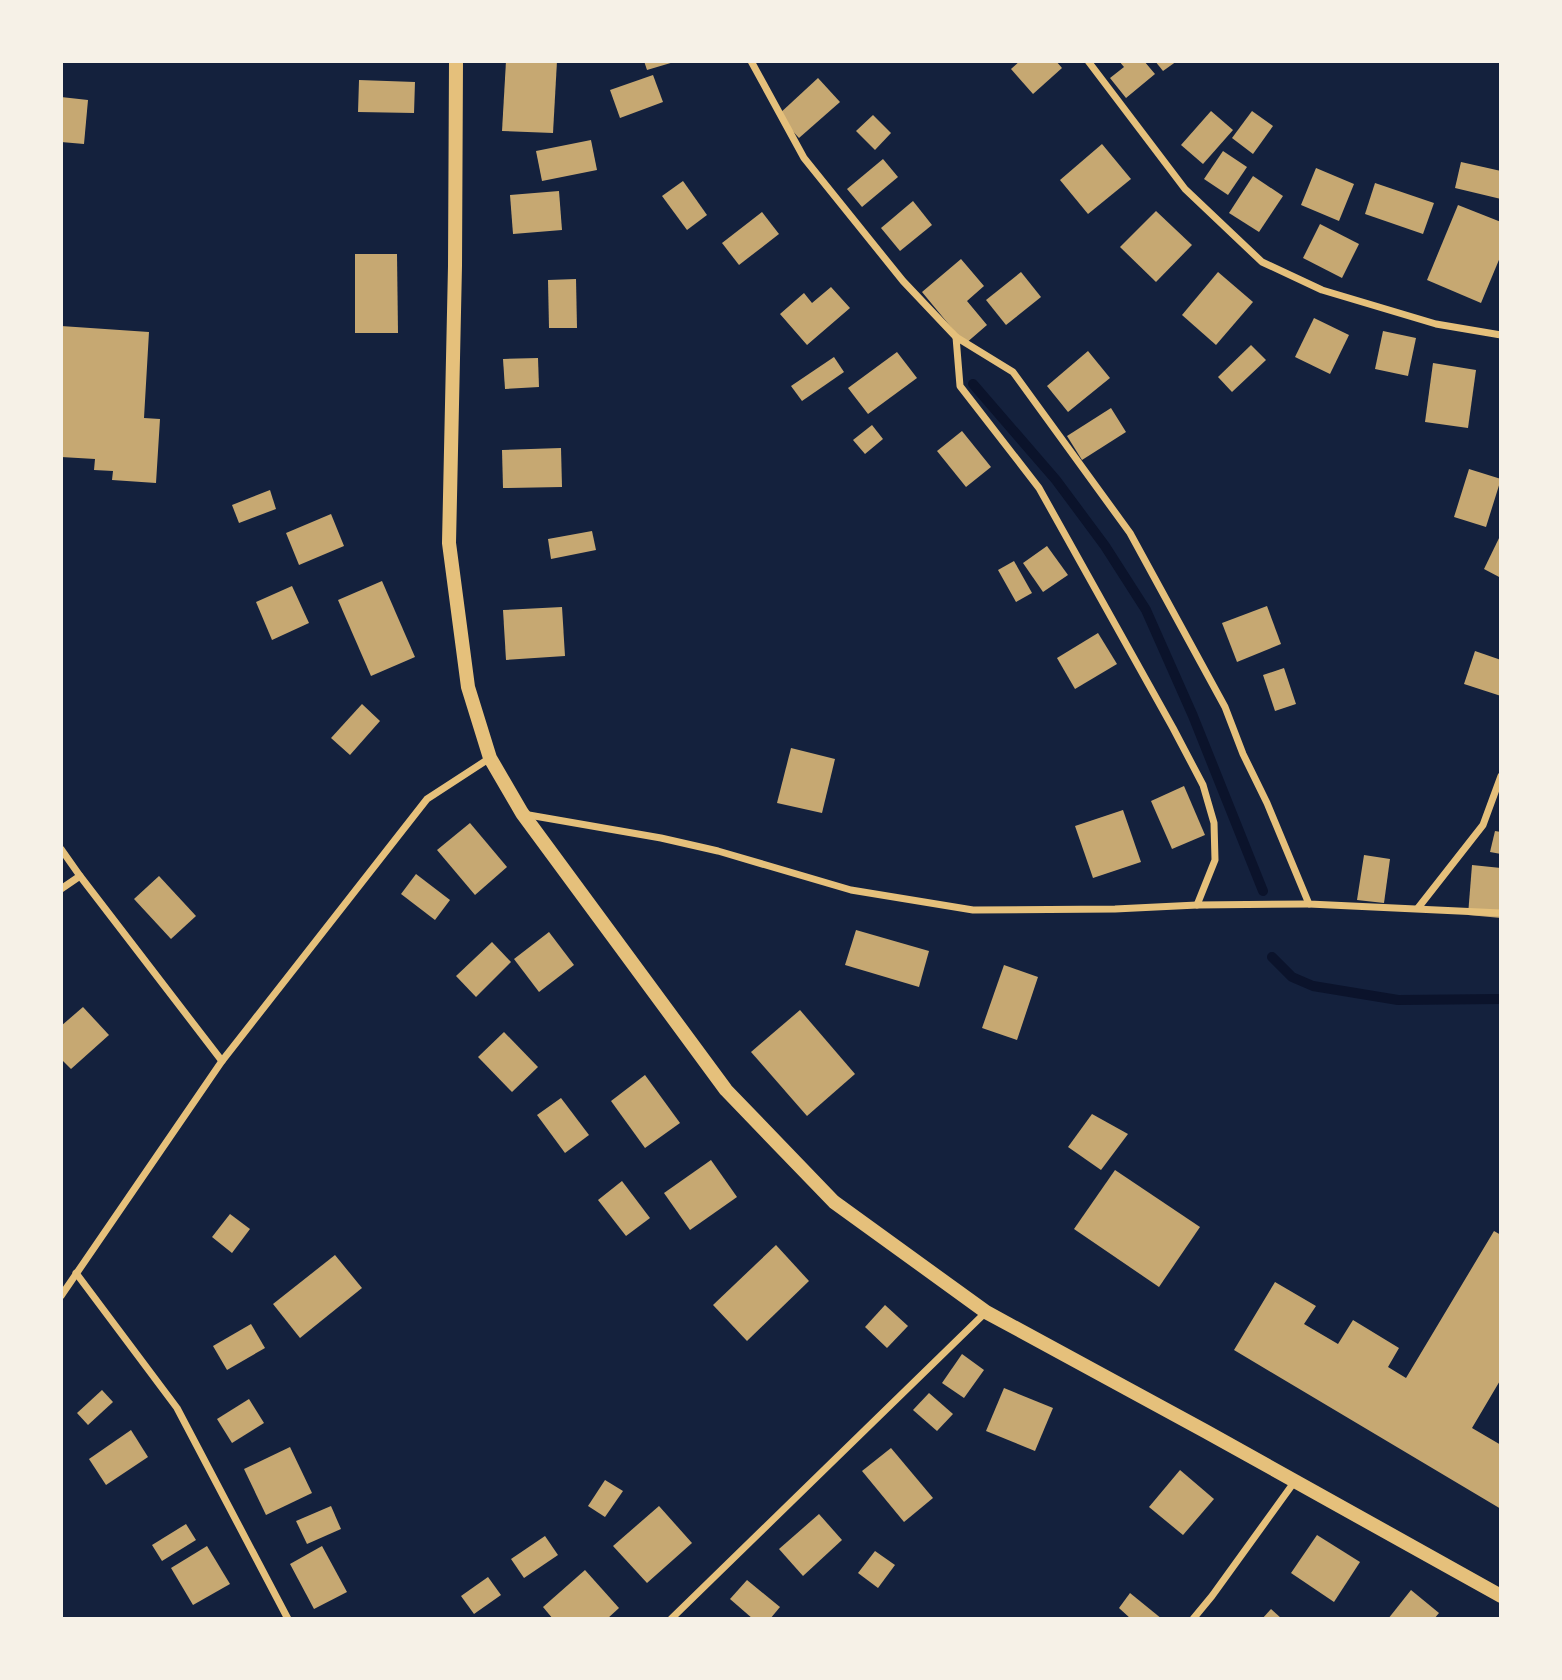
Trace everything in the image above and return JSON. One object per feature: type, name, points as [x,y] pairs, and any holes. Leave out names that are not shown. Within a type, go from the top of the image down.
[{"type":"main road","points":[[456,61],[449,543],[468,687],[490,758],[523,813],[726,1090],[834,1202],[986,1312],[1501,1596]]},
{"type":"street","points":[[751,61],[804,158],[902,281],[956,337],[1013,372],[1130,533],[1225,708],[1309,904]]},
{"type":"street","points":[[1088,61],[1185,189],[1262,262],[1322,290],[1436,324],[1501,335]]},
{"type":"street","points":[[956,337],[960,386],[1039,488],[1174,728],[1203,785],[1214,823],[1215,860],[1197,905]]},
{"type":"street","points":[[61,1296],[222,1061],[427,799],[490,758]]},
{"type":"street","points":[[1418,908],[1483,825],[1501,776]]},
{"type":"street","points":[[523,813],[718,851],[851,890],[973,910],[1309,904],[1501,913]]},
{"type":"street","points":[[61,849],[222,1061]]},
{"type":"street","points":[[61,889],[80,876]]},
{"type":"street","points":[[76,1273],[177,1408],[288,1619]]},
{"type":"street","points":[[671,1619],[986,1312]]},
{"type":"street","points":[[1193,1619],[1295,1482]]},
{"type":"building","points":[[506,61],[557,61],[553,133],[502,131]]},
{"type":"building","points":[[644,61],[674,61],[674,62],[647,70]]},
{"type":"building","points":[[1020,61],[1056,61],[1062,68],[1033,94],[1011,69]]},
{"type":"building","points":[[1119,61],[1144,61],[1155,74],[1126,98],[1110,78],[1124,67]]},
{"type":"building","points":[[1155,61],[1177,61],[1163,71]]},
{"type":"building","points":[[653,75],[663,102],[620,118],[610,90]]},
{"type":"building","points":[[818,78],[840,102],[799,138],[778,115]]},
{"type":"building","points":[[359,80],[415,82],[414,113],[358,112]]},
{"type":"building","points":[[61,97],[88,100],[84,144],[61,142]]},
{"type":"building","points":[[1211,111],[1233,130],[1203,164],[1181,145]]},
{"type":"building","points":[[1252,111],[1273,126],[1253,154],[1232,138]]},
{"type":"building","points":[[873,115],[891,133],[875,150],[856,131]]},
{"type":"building","points":[[591,140],[597,170],[542,181],[536,151]]},
{"type":"building","points":[[1102,144],[1131,179],[1088,214],[1060,180]]},
{"type":"building","points":[[1223,151],[1247,167],[1228,195],[1204,179]]},
{"type":"building","points":[[883,159],[898,177],[862,207],[847,189]]},
{"type":"building","points":[[1461,162],[1501,171],[1501,199],[1455,188]]},
{"type":"building","points":[[1316,168],[1354,184],[1339,221],[1301,205]]},
{"type":"building","points":[[1253,176],[1283,196],[1259,232],[1229,213]]},
{"type":"building","points":[[683,181],[707,215],[687,230],[662,196]]},
{"type":"building","points":[[1375,183],[1434,203],[1423,234],[1365,214]]},
{"type":"building","points":[[559,191],[562,230],[513,234],[510,195]]},
{"type":"building","points":[[913,201],[932,225],[900,251],[881,228]]},
{"type":"building","points":[[1458,205],[1501,222],[1501,255],[1481,303],[1427,280]]},
{"type":"building","points":[[1156,211],[1192,245],[1156,282],[1120,247]]},
{"type":"building","points":[[762,212],[779,234],[739,265],[722,243]]},
{"type":"building","points":[[1320,224],[1359,244],[1342,278],[1303,258]]},
{"type":"building","points":[[355,254],[397,254],[398,333],[355,333]]},
{"type":"building","points":[[961,259],[984,286],[967,301],[987,325],[965,344],[922,292]]},
{"type":"building","points":[[1021,272],[1041,297],[1006,325],[986,300]]},
{"type":"building","points":[[1218,272],[1253,302],[1216,345],[1182,315]]},
{"type":"building","points":[[576,279],[577,328],[549,328],[548,280]]},
{"type":"building","points":[[831,287],[850,308],[807,345],[780,314],[804,293],[812,303]]},
{"type":"building","points":[[1314,318],[1349,335],[1330,374],[1295,357]]},
{"type":"building","points":[[61,326],[149,332],[144,418],[160,419],[156,483],[112,480],[113,471],[94,470],[95,459],[61,457]]},
{"type":"building","points":[[1383,331],[1416,338],[1408,376],[1375,369]]},
{"type":"building","points":[[1251,345],[1266,360],[1232,392],[1218,377]]},
{"type":"building","points":[[1088,351],[1110,378],[1068,412],[1047,386]]},
{"type":"building","points":[[897,352],[917,378],[868,414],[848,388]]},
{"type":"building","points":[[834,357],[844,372],[802,401],[791,386]]},
{"type":"building","points":[[538,358],[539,387],[505,389],[503,359]]},
{"type":"building","points":[[1433,363],[1476,370],[1468,428],[1425,422]]},
{"type":"building","points":[[1111,408],[1126,432],[1082,460],[1067,436]]},
{"type":"building","points":[[872,425],[883,439],[865,454],[853,440]]},
{"type":"building","points":[[962,431],[991,467],[966,487],[937,451]]},
{"type":"building","points":[[561,448],[562,487],[503,488],[502,450]]},
{"type":"building","points":[[1469,469],[1501,479],[1486,527],[1454,517]]},
{"type":"building","points":[[270,490],[276,509],[239,523],[232,505]]},
{"type":"building","points":[[331,514],[344,546],[299,565],[286,533]]},
{"type":"building","points":[[592,531],[596,550],[551,559],[548,539]]},
{"type":"building","points":[[1501,534],[1501,578],[1484,569]]},
{"type":"building","points":[[1047,546],[1068,575],[1043,592],[1023,563]]},
{"type":"building","points":[[1014,561],[1032,593],[1016,602],[998,570]]},
{"type":"building","points":[[382,581],[415,657],[371,676],[338,600]]},
{"type":"building","points":[[292,586],[309,623],[272,640],[256,602]]},
{"type":"building","points":[[1267,606],[1281,644],[1237,662],[1222,623]]},
{"type":"building","points":[[562,607],[565,656],[506,660],[503,610]]},
{"type":"building","points":[[1098,633],[1117,664],[1075,689],[1057,658]]},
{"type":"building","points":[[1475,651],[1501,660],[1501,696],[1464,684]]},
{"type":"building","points":[[1284,668],[1296,704],[1275,711],[1263,675]]},
{"type":"building","points":[[362,704],[380,721],[350,755],[331,738]]},
{"type":"building","points":[[791,748],[835,759],[822,813],[777,803]]},
{"type":"building","points":[[1184,786],[1205,835],[1172,849],[1151,801]]},
{"type":"building","points":[[1123,810],[1141,862],[1093,878],[1075,826]]},
{"type":"building","points":[[470,823],[507,867],[475,895],[437,850]]},
{"type":"building","points":[[1495,831],[1501,832],[1501,854],[1490,852]]},
{"type":"building","points":[[1364,855],[1390,859],[1384,903],[1357,900]]},
{"type":"building","points":[[1472,865],[1501,868],[1501,918],[1468,915]]},
{"type":"building","points":[[416,874],[450,900],[435,920],[401,894]]},
{"type":"building","points":[[159,876],[196,916],[171,939],[134,899]]},
{"type":"building","points":[[856,930],[929,951],[919,987],[845,965]]},
{"type":"building","points":[[549,932],[574,965],[539,992],[514,959]]},
{"type":"building","points":[[492,942],[511,962],[476,997],[456,976]]},
{"type":"building","points":[[1004,965],[1038,977],[1017,1040],[982,1028]]},
{"type":"building","points":[[83,1007],[109,1035],[71,1069],[61,1059],[61,1026]]},
{"type":"building","points":[[800,1010],[855,1074],[807,1116],[751,1052]]},
{"type":"building","points":[[504,1032],[538,1067],[512,1092],[478,1057]]},
{"type":"building","points":[[645,1075],[680,1123],[645,1148],[611,1101]]},
{"type":"building","points":[[561,1098],[589,1135],[565,1153],[537,1115]]},
{"type":"building","points":[[1092,1114],[1128,1134],[1101,1170],[1068,1147]]},
{"type":"building","points":[[711,1160],[737,1197],[690,1230],[664,1193]]},
{"type":"building","points":[[1115,1170],[1200,1227],[1159,1287],[1074,1229]]},
{"type":"building","points":[[622,1181],[650,1218],[626,1236],[598,1200]]},
{"type":"building","points":[[230,1214],[250,1229],[232,1253],[212,1237]]},
{"type":"building","points":[[1494,1231],[1501,1235],[1501,1379],[1472,1428],[1501,1445],[1501,1509],[1234,1350],[1275,1282],[1316,1306],[1304,1324],[1338,1344],[1353,1320],[1399,1348],[1388,1367],[1406,1378]]},
{"type":"building","points":[[776,1245],[809,1281],[747,1341],[713,1305]]},
{"type":"building","points":[[335,1255],[362,1288],[300,1338],[273,1304]]},
{"type":"building","points":[[885,1305],[908,1326],[887,1348],[865,1327]]},
{"type":"building","points":[[251,1324],[265,1348],[227,1370],[213,1346]]},
{"type":"building","points":[[962,1354],[984,1370],[964,1398],[942,1383]]},
{"type":"building","points":[[1004,1388],[1053,1408],[1035,1451],[986,1431]]},
{"type":"building","points":[[102,1390],[113,1402],[88,1425],[77,1413]]},
{"type":"building","points":[[929,1393],[953,1414],[937,1431],[913,1410]]},
{"type":"building","points":[[249,1399],[264,1423],[232,1443],[217,1419]]},
{"type":"building","points":[[131,1430],[148,1457],[106,1485],[89,1459]]},
{"type":"building","points":[[290,1447],[312,1493],[266,1515],[244,1469]]},
{"type":"building","points":[[891,1448],[933,1498],[904,1522],[862,1471]]},
{"type":"building","points":[[1180,1470],[1214,1499],[1183,1535],[1149,1507]]},
{"type":"building","points":[[605,1480],[623,1491],[605,1517],[588,1506]]},
{"type":"building","points":[[331,1506],[341,1529],[307,1544],[296,1521]]},
{"type":"building","points":[[659,1506],[692,1543],[647,1583],[613,1546]]},
{"type":"building","points":[[819,1514],[842,1540],[803,1576],[779,1549]]},
{"type":"building","points":[[186,1524],[196,1540],[162,1561],[152,1545]]},
{"type":"building","points":[[1317,1535],[1360,1562],[1334,1602],[1291,1573]]},
{"type":"building","points":[[545,1536],[558,1555],[524,1578],[511,1559]]},
{"type":"building","points":[[207,1546],[230,1584],[193,1605],[171,1568]]},
{"type":"building","points":[[322,1546],[347,1592],[314,1609],[290,1564]]},
{"type":"building","points":[[875,1551],[895,1565],[878,1588],[858,1573]]},
{"type":"building","points":[[585,1570],[619,1608],[607,1619],[553,1619],[543,1607]]},
{"type":"building","points":[[488,1577],[501,1595],[474,1614],[461,1596]]},
{"type":"building","points":[[747,1580],[780,1607],[770,1619],[753,1619],[730,1599]]},
{"type":"building","points":[[1411,1590],[1439,1613],[1434,1619],[1388,1619]]},
{"type":"building","points":[[1130,1593],[1162,1619],[1131,1619],[1119,1608]]},
{"type":"building","points":[[1271,1609],[1282,1619],[1262,1619]]},
{"type":"waterway","points":[[973,384],[1056,480],[1105,546],[1146,610],[1193,716],[1263,891]]},
{"type":"waterway","points":[[1272,957],[1292,977],[1313,986],[1398,1000],[1501,999]]}]
